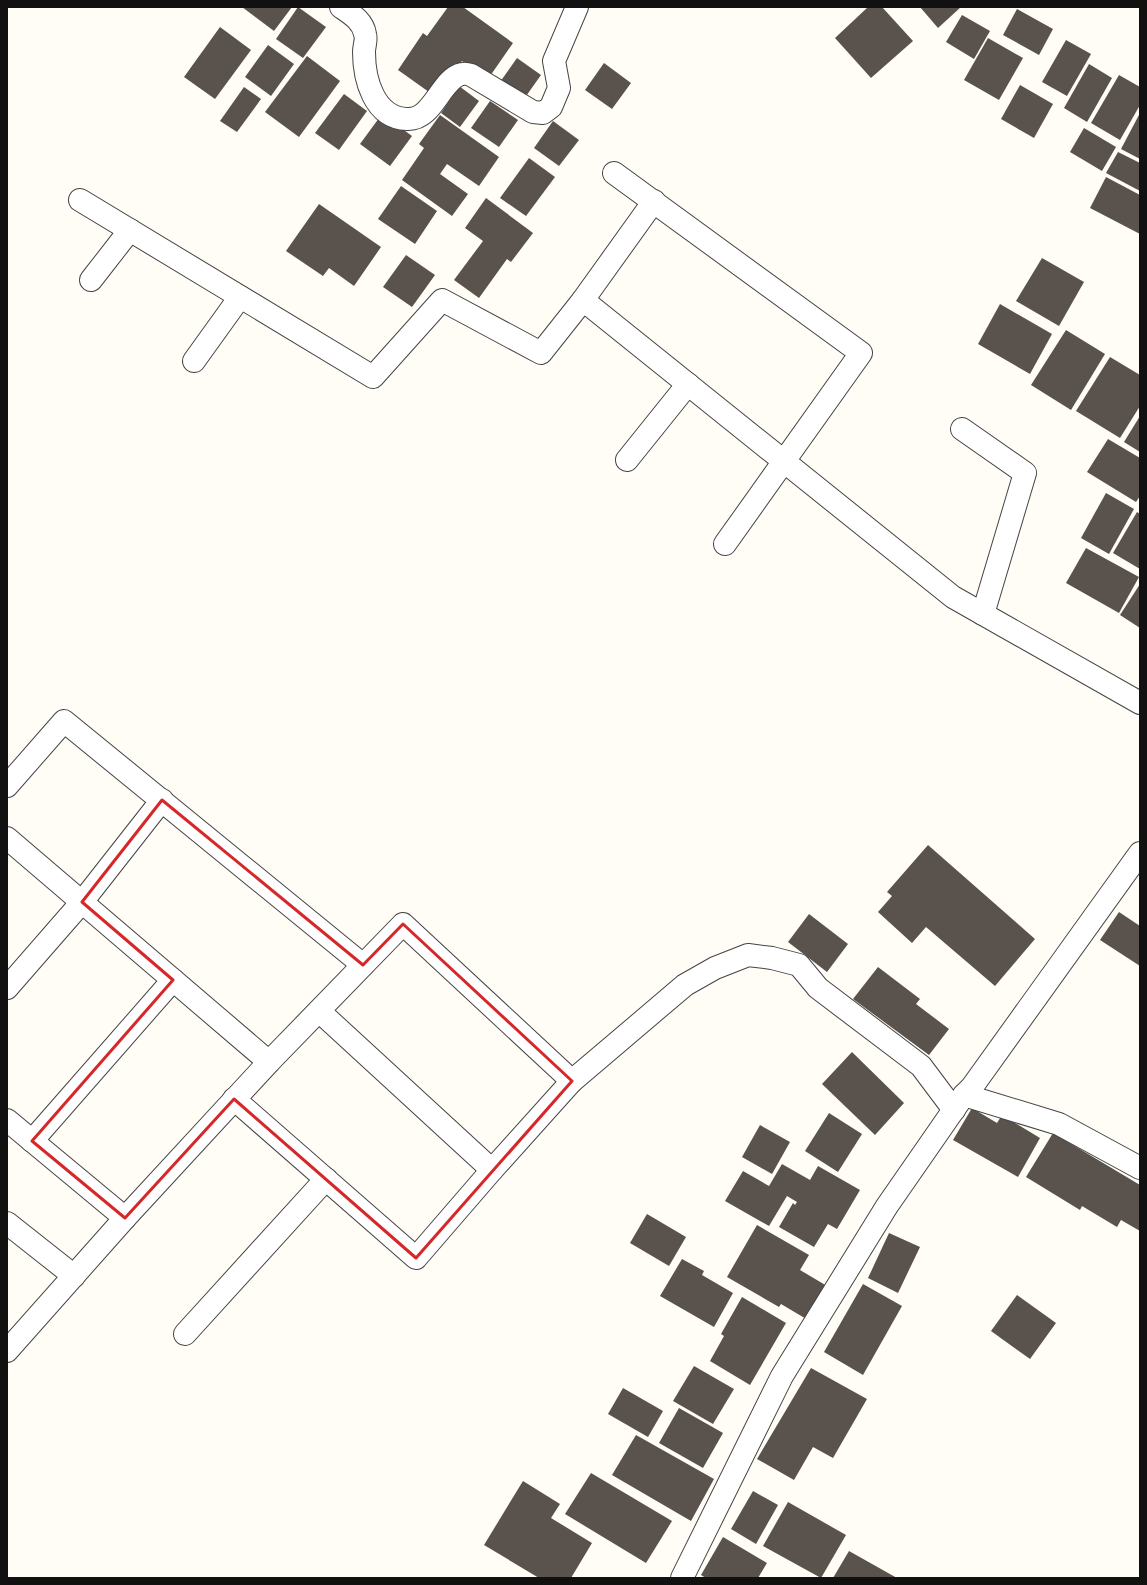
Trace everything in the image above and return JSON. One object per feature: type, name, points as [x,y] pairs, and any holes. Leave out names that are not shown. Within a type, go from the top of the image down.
[{"type":"street","points":[[341,7],[359,21],[366,34],[364,53],[368,84],[376,102],[395,117],[409,120],[422,117],[452,80],[461,74],[471,75],[533,112],[543,113],[551,107],[560,88],[554,61],[577,7]]},
{"type":"street","points":[[614,173],[861,353],[725,544]]},
{"type":"street","points":[[80,200],[372,377],[442,300],[541,353],[583,300],[654,201]]},
{"type":"street","points":[[90,280],[130,230]]},
{"type":"street","points":[[194,361],[240,297]]},
{"type":"street","points":[[583,300],[953,597],[1140,703]]},
{"type":"street","points":[[627,460],[688,384]]},
{"type":"street","points":[[962,429],[1025,473],[984,614]]},
{"type":"street","points":[[7,786],[64,721],[363,965]]},
{"type":"street","points":[[7,988],[82,902],[162,800]]},
{"type":"street","points":[[7,838],[269,1062]]},
{"type":"street","points":[[682,1578],[782,1376],[887,1206],[959,1102],[972,1087],[1140,853]]},
{"type":"street","points":[[7,1351],[125,1218],[234,1099],[404,924],[572,1081]]},
{"type":"street","points":[[234,1099],[416,1258],[572,1081],[685,985],[715,968],[748,955],[772,958],[798,965],[818,988],[921,1066],[959,1102],[1059,1124],[1140,1168]]},
{"type":"street","points":[[32,1141],[173,980]]},
{"type":"street","points":[[319,1011],[492,1170]]},
{"type":"street","points":[[7,1120],[125,1218]]},
{"type":"street","points":[[185,1334],[326,1179]]},
{"type":"street","points":[[7,1223],[74,1276]]},
{"type":"highlighted area","points":[[162,800],[363,965],[403,924],[572,1081],[416,1258],[234,1099],[125,1218],[32,1141],[173,980],[82,902]]},
{"type":"building","points":[[242,7],[292,7],[274,31]]},
{"type":"building","points":[[298,7],[326,27],[303,58],[276,39]]},
{"type":"building","points":[[448,7],[463,7],[513,43],[488,79],[462,61],[436,97],[398,70],[423,33],[427,36]]},
{"type":"building","points":[[868,7],[882,7],[913,41],[871,78],[835,38]]},
{"type":"building","points":[[920,7],[961,7],[938,28]]},
{"type":"building","points":[[1017,9],[1053,29],[1039,55],[1003,35]]},
{"type":"building","points":[[962,15],[990,31],[974,59],[946,42]]},
{"type":"building","points":[[220,27],[251,50],[215,99],[184,77]]},
{"type":"building","points":[[988,38],[1023,58],[999,100],[964,80]]},
{"type":"building","points":[[1066,40],[1091,54],[1067,96],[1042,82]]},
{"type":"building","points":[[268,45],[294,64],[271,96],[245,77]]},
{"type":"building","points":[[307,56],[340,81],[299,137],[265,112]]},
{"type":"building","points":[[517,58],[541,75],[524,99],[500,82]]},
{"type":"building","points":[[604,63],[631,83],[612,109],[585,90]]},
{"type":"building","points":[[1089,64],[1112,78],[1087,122],[1064,108]]},
{"type":"building","points":[[1119,75],[1140,87],[1140,105],[1120,140],[1091,123]]},
{"type":"building","points":[[1020,85],[1053,104],[1034,138],[1001,119]]},
{"type":"building","points":[[459,86],[479,101],[460,127],[441,113]]},
{"type":"building","points":[[244,87],[261,99],[237,132],[220,121]]},
{"type":"building","points":[[344,94],[367,111],[339,150],[315,133]]},
{"type":"building","points":[[490,101],[518,120],[499,147],[471,128]]},
{"type":"building","points":[[1140,113],[1140,159],[1121,149]]},
{"type":"building","points":[[382,114],[412,136],[390,166],[360,144]]},
{"type":"building","points":[[440,115],[499,157],[479,186],[447,164],[440,174],[468,194],[452,216],[402,180],[424,148],[419,144]]},
{"type":"building","points":[[553,121],[579,140],[559,166],[534,148]]},
{"type":"building","points":[[1084,128],[1116,147],[1102,171],[1070,152]]},
{"type":"building","points":[[1118,152],[1140,163],[1140,191],[1106,173]]},
{"type":"building","points":[[529,158],[555,177],[526,216],[500,198]]},
{"type":"building","points":[[1106,177],[1140,195],[1140,234],[1090,208]]},
{"type":"building","points":[[401,186],[437,211],[415,244],[378,219]]},
{"type":"building","points":[[486,198],[533,233],[511,262],[507,259],[479,298],[454,280],[483,241],[465,228]]},
{"type":"building","points":[[319,204],[381,247],[354,286],[329,268],[323,276],[286,251]]},
{"type":"building","points":[[406,255],[435,275],[412,307],[383,287]]},
{"type":"building","points":[[1042,258],[1084,282],[1059,326],[1016,301]]},
{"type":"building","points":[[1000,304],[1052,334],[1030,374],[978,344]]},
{"type":"building","points":[[1066,330],[1105,354],[1071,410],[1031,385]]},
{"type":"building","points":[[1110,357],[1140,375],[1140,406],[1120,438],[1076,411]]},
{"type":"building","points":[[1140,416],[1140,452],[1124,442]]},
{"type":"building","points":[[1108,439],[1140,458],[1140,496],[1136,502],[1087,472]]},
{"type":"building","points":[[1106,493],[1134,509],[1109,554],[1081,538]]},
{"type":"building","points":[[1137,512],[1140,514],[1140,569],[1113,553]]},
{"type":"building","points":[[1086,548],[1139,577],[1119,613],[1066,583]]},
{"type":"building","points":[[1140,584],[1140,628],[1120,615]]},
{"type":"building","points":[[928,845],[1035,939],[995,986],[926,927],[912,943],[878,912],[892,896],[887,892]]},
{"type":"building","points":[[1119,912],[1140,926],[1140,966],[1100,940]]},
{"type":"building","points":[[809,914],[848,944],[827,972],[788,942]]},
{"type":"building","points":[[878,967],[920,999],[916,1004],[949,1029],[929,1055],[853,999]]},
{"type":"building","points":[[852,1052],[904,1103],[875,1135],[822,1084]]},
{"type":"building","points":[[972,1108],[997,1123],[1002,1115],[1040,1138],[1018,1177],[953,1140]]},
{"type":"building","points":[[829,1113],[862,1134],[838,1172],[805,1151]]},
{"type":"building","points":[[760,1125],[790,1142],[772,1174],[742,1157]]},
{"type":"building","points":[[1053,1133],[1140,1185],[1140,1231],[1121,1220],[1117,1227],[1082,1206],[1080,1210],[1026,1177]]},
{"type":"building","points":[[782,1164],[810,1180],[818,1166],[860,1190],[837,1229],[828,1224],[814,1247],[779,1227],[793,1203],[795,1205],[797,1202],[787,1196],[769,1226],[725,1201],[743,1171],[769,1186]]},
{"type":"building","points":[[647,1214],[686,1237],[669,1266],[630,1243]]},
{"type":"building","points":[[757,1225],[809,1255],[800,1270],[827,1286],[808,1320],[781,1304],[779,1307],[727,1277]]},
{"type":"building","points":[[889,1233],[920,1247],[898,1293],[868,1278]]},
{"type":"building","points":[[682,1259],[704,1271],[702,1275],[733,1293],[714,1327],[660,1296]]},
{"type":"building","points":[[863,1284],[902,1306],[863,1375],[824,1352]]},
{"type":"building","points":[[1017,1295],[1056,1323],[1030,1359],[991,1331]]},
{"type":"building","points":[[742,1297],[786,1323],[750,1385],[710,1361],[724,1336],[721,1334]]},
{"type":"building","points":[[694,1366],[734,1389],[713,1424],[673,1401]]},
{"type":"building","points":[[811,1368],[867,1399],[833,1458],[813,1447],[794,1480],[757,1459]]},
{"type":"building","points":[[623,1388],[663,1411],[648,1437],[608,1414]]},
{"type":"building","points":[[679,1408],[723,1433],[703,1468],[659,1443]]},
{"type":"building","points":[[636,1435],[714,1479],[691,1521],[612,1475]]},
{"type":"building","points":[[591,1473],[672,1521],[646,1563],[565,1514]]},
{"type":"building","points":[[523,1481],[560,1504],[551,1518],[592,1543],[571,1578],[539,1578],[484,1545]]},
{"type":"building","points":[[753,1491],[778,1505],[756,1544],[731,1529]]},
{"type":"building","points":[[788,1502],[846,1535],[821,1578],[763,1546]]},
{"type":"building","points":[[723,1537],[767,1563],[758,1578],[706,1578],[701,1575]]},
{"type":"building","points":[[849,1551],[897,1578],[833,1578]]}]
